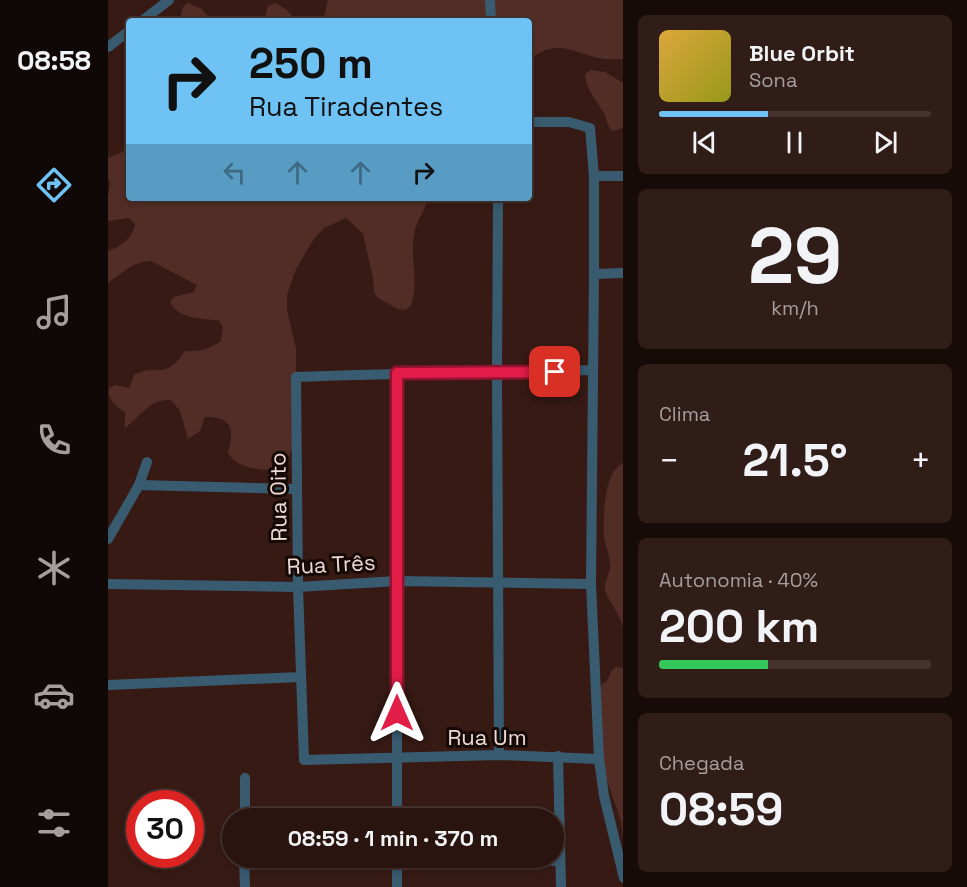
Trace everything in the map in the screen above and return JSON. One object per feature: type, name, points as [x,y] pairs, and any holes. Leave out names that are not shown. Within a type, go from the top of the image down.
[{"type":"street","points":[[146,18],[169,0]]},
{"type":"street","points":[[490,0],[491,18]]},
{"type":"street","points":[[110,41],[126,33]]},
{"type":"street","points":[[532,122],[569,122],[590,128],[594,176],[591,584],[599,759],[604,796],[623,874]]},
{"type":"street","points":[[594,176],[623,176]]},
{"type":"street","points":[[498,201],[499,755]]},
{"type":"street","points":[[594,274],[623,273]]},
{"type":"street","points":[[397,808],[397,373],[593,370]]},
{"type":"street","name":"Rua Oito","points":[[304,760],[298,587],[296,377],[397,373]]},
{"type":"street","points":[[108,538],[139,485],[147,462]]},
{"type":"street","points":[[139,485],[297,489]]},
{"type":"street","name":"Rua Três","points":[[108,584],[298,587],[397,581],[591,584]]},
{"type":"street","points":[[108,685],[301,677]]},
{"type":"street","name":"Rua Um","points":[[304,760],[499,755],[599,759]]},
{"type":"street","points":[[558,756],[559,808]]},
{"type":"street","points":[[244,808],[245,778]]},
{"type":"street","points":[[244,868],[245,887]]},
{"type":"street","points":[[398,868],[398,887]]},
{"type":"street","points":[[560,868],[561,887]]},
{"type":"shaded area","points":[[328,0],[623,0],[623,59],[604,59],[557,48],[539,53],[532,58],[532,18],[324,18]]},
{"type":"shaded area","points":[[188,3],[202,9],[210,18],[180,18],[183,7]]},
{"type":"shaded area","points":[[275,3],[287,10],[294,18],[265,18],[268,6]]},
{"type":"shaded area","points":[[591,70],[605,72],[623,83],[623,128],[612,131],[609,127],[604,113],[588,86],[585,74]]},
{"type":"shaded area","points":[[126,150],[126,201],[427,201],[414,234],[413,297],[411,306],[405,310],[398,309],[378,298],[374,292],[363,234],[346,218],[324,228],[313,240],[296,269],[287,295],[287,310],[296,348],[297,435],[285,467],[270,470],[254,469],[233,459],[228,453],[231,431],[226,422],[221,419],[205,417],[200,431],[188,439],[180,411],[171,400],[163,400],[151,405],[125,428],[125,412],[111,399],[109,388],[115,385],[129,388],[134,375],[149,370],[166,369],[178,361],[185,351],[212,346],[221,341],[223,327],[219,321],[186,316],[175,309],[170,303],[173,297],[194,292],[197,285],[151,261],[134,265],[108,283],[108,251],[126,241],[132,234],[135,224],[129,218],[108,221],[110,183],[108,158]]},
{"type":"shaded area","points":[[623,463],[623,627],[605,590],[610,564],[604,527],[606,495],[612,475]]},
{"type":"shaded area","points":[[616,667],[623,668],[623,840],[621,821],[607,781],[595,713],[597,696]]},
{"type":"route","points":[[397,713],[397,373],[555,372]]}]
